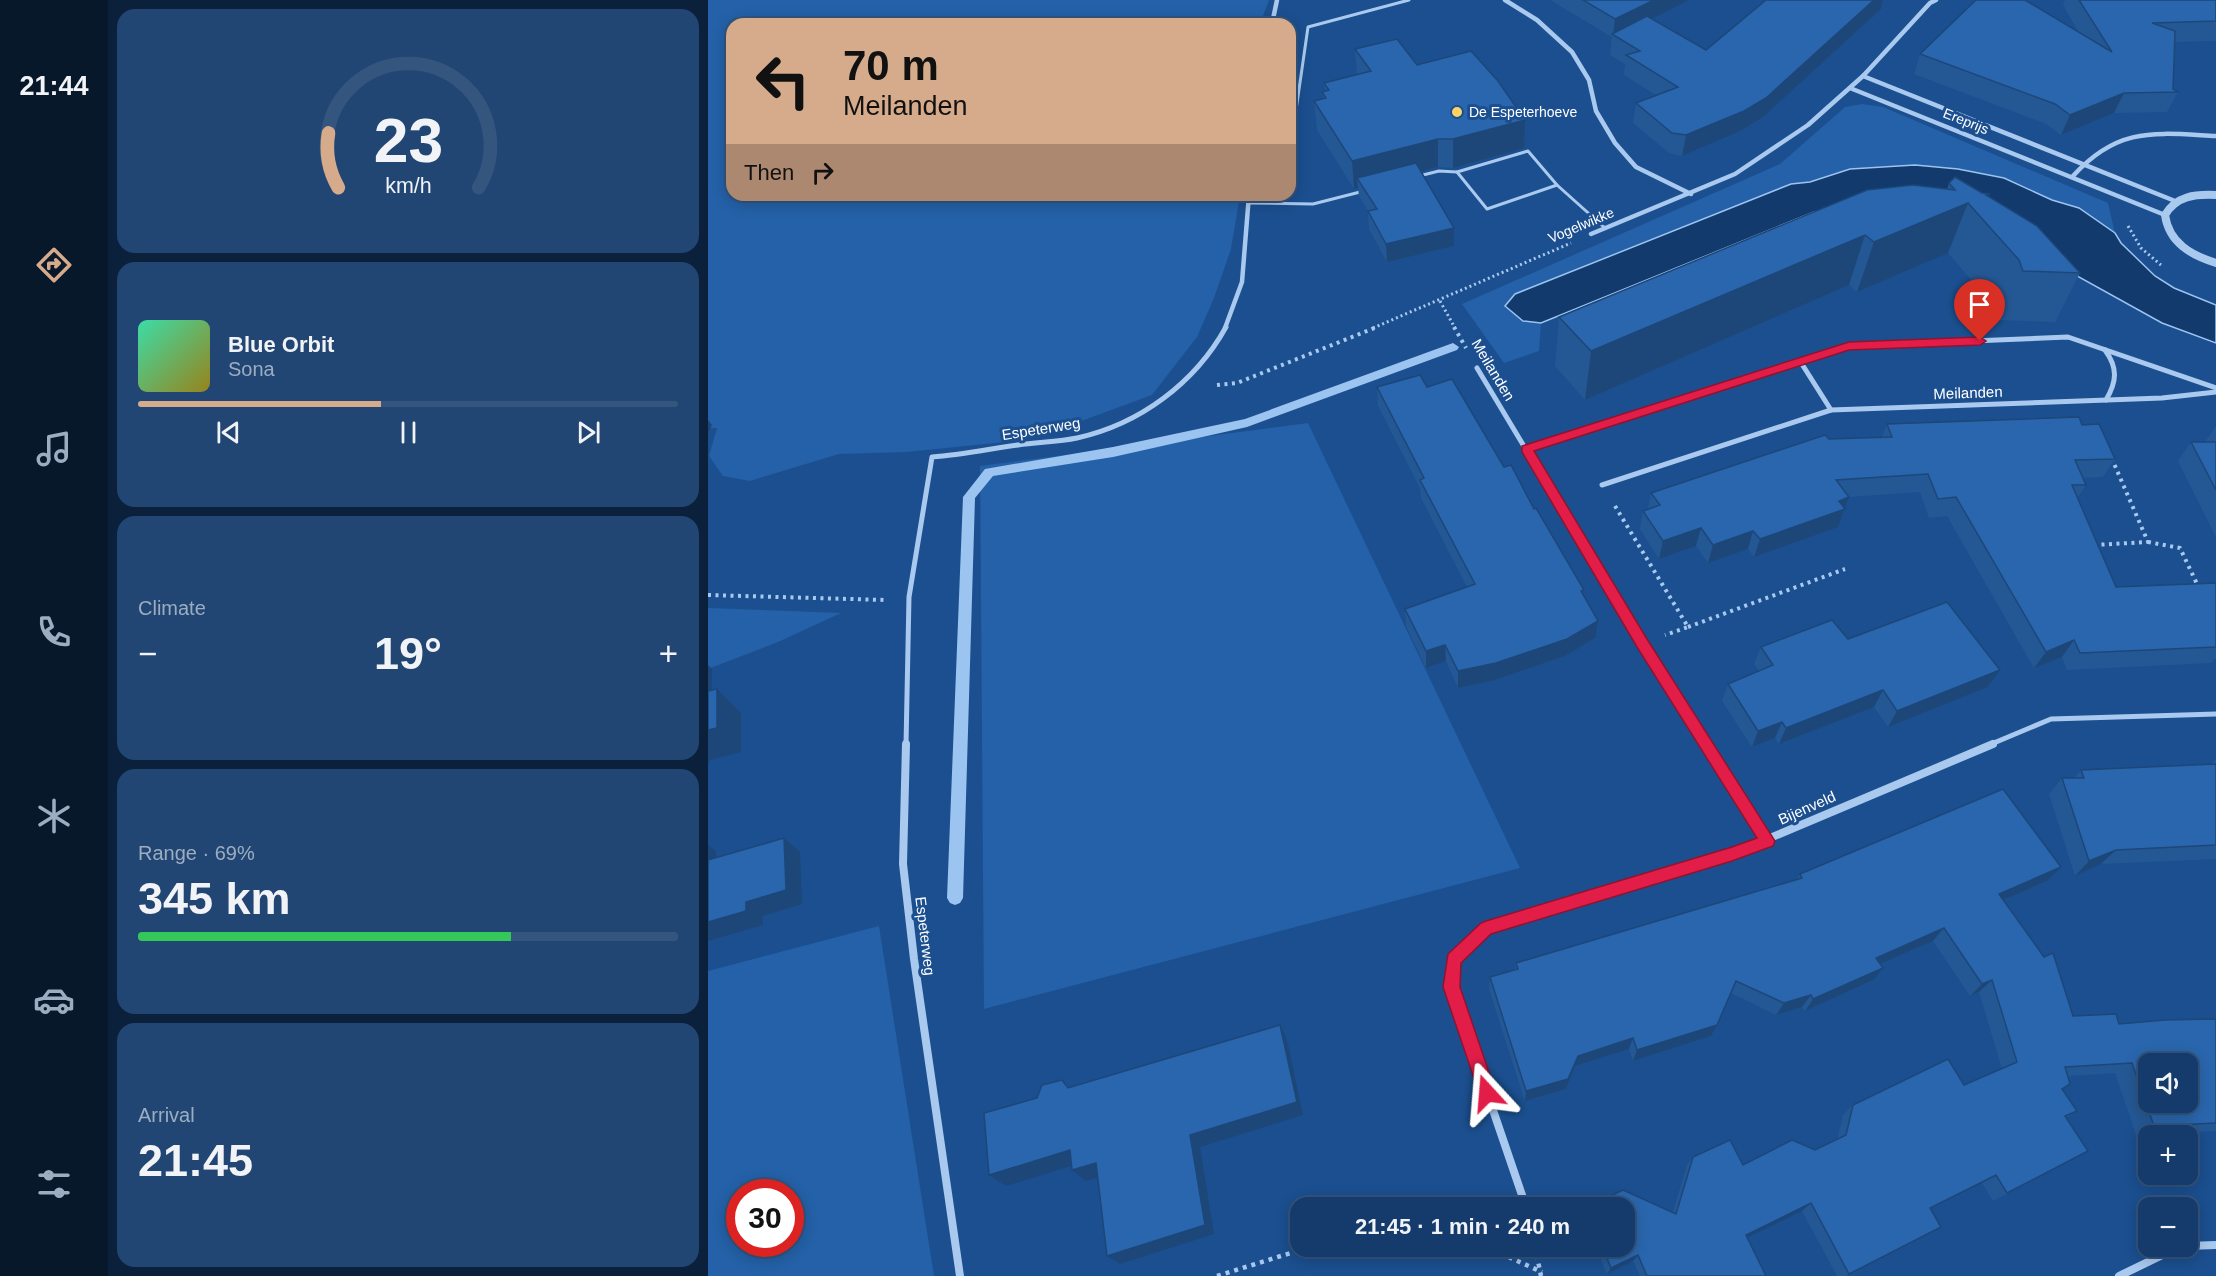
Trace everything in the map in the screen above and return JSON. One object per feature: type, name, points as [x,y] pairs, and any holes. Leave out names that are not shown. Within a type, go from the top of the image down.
[{"type":"street","points":[[1273,18],[1277,0]]},
{"type":"street","points":[[1505,0],[1537,20],[1572,52],[1589,81],[1596,111],[1615,143],[1636,166],[1691,194]]},
{"type":"street","points":[[1922,0],[1930,3]]},
{"type":"street","name":"Vogelwikke","points":[[1591,234],[1736,174],[1808,125],[1863,76],[1930,3],[1936,0]]},
{"type":"street","name":"Ereprijs","points":[[1863,76],[2175,201]]},
{"type":"street","name":"Ereprijs","points":[[1850,88],[2165,215]]},
{"type":"street","points":[[2073,176],[2083,165],[2110,145],[2148,133],[2216,136]]},
{"type":"street","points":[[2216,195],[2188,196],[2175,201],[2165,215],[2165,225],[2171,236],[2181,246],[2216,263]]},
{"type":"street","name":"Espeterweg","points":[[960,1276],[914,959],[903,864],[909,597],[932,457],[955,456],[1084,437],[1126,422],[1186,383],[1220,340],[1239,295],[1247,248],[1248,203]]},
{"type":"street","name":"Meilanden","points":[[1526,449],[1849,346],[2068,337],[2216,390]]},
{"type":"street","points":[[2104,349],[2115,367],[2116,381],[2106,400]]},
{"type":"street","points":[[1800,361],[1831,410]]},
{"type":"street","name":"Meilanden","points":[[1477,368],[1642,643],[1767,841]]},
{"type":"street","name":"Meilanden","points":[[1602,485],[1831,410],[2162,398],[2216,390]]},
{"type":"street","name":"Bijenveld","points":[[1523,1197],[1451,987],[1453,960],[1486,928],[1732,854],[2052,719],[2216,714]]},
{"type":"street","points":[[2198,1246],[2216,1245]]},
{"type":"street","points":[[2119,1276],[2158,1257]]},
{"type":"lane","points":[[1296,110],[1308,27],[1409,0]]},
{"type":"lane","points":[[1416,177],[1439,171],[1457,172],[1528,151],[1557,185],[1605,228]]},
{"type":"lane","points":[[1457,172],[1487,208],[1557,185]]},
{"type":"lane","points":[[1248,203],[1313,204],[1370,189]]},
{"type":"path","name":"Vogelwikke","points":[[1186,383],[1212,386],[1237,383],[1440,301],[1591,234]]},
{"type":"path","name":"Meilanden","points":[[1440,301],[1477,368]]},
{"type":"path","points":[[2110,455],[2148,542]]},
{"type":"path","points":[[1602,485],[1688,627]]},
{"type":"path","points":[[2091,545],[2148,542],[2180,548],[2200,590]]},
{"type":"path","points":[[1642,643],[1845,569]]},
{"type":"path","points":[[708,595],[869,600],[909,597]]},
{"type":"path","points":[[1216,1276],[1290,1253]]},
{"type":"path","points":[[1507,1257],[1542,1274]]},
{"type":"path","points":[[1538,1257],[1542,1274]]},
{"type":"shaded area","points":[[708,0],[1269,0],[1262,18],[726,18],[726,201],[1239,201],[1231,249],[1214,298],[1197,337],[1152,395],[1057,430],[1014,441],[907,452],[839,454],[750,481],[723,476],[709,456],[717,428],[708,428]]},
{"type":"shaded area","points":[[1862,104],[1883,107],[2108,203],[2115,233],[2079,208],[2052,200],[2004,178],[1958,169],[1915,165],[1850,169],[1810,182],[1791,184],[1523,321],[1541,323],[1539,351],[1504,363],[1462,304],[1780,164],[1845,107]]},
{"type":"shaded area","points":[[1915,165],[1958,169],[2004,178],[2052,200],[2079,208],[2115,233],[2121,243],[2155,276],[2174,288],[2216,305],[2216,343],[2162,323],[1996,231],[1955,217],[1866,204],[1814,212],[1541,323],[1523,321],[1505,306],[1515,294],[1791,184],[1810,182],[1850,169]]},
{"type":"shaded area","points":[[1308,423],[1520,868],[984,1009],[980,466]]},
{"type":"shaded area","points":[[708,608],[841,613],[778,642],[708,669]]},
{"type":"shaded area","points":[[879,926],[934,1276],[708,1276],[708,971]]},
{"type":"building","points":[[1583,0],[1654,0],[1615,19]]},
{"type":"building","points":[[1766,0],[1874,0],[1766,98],[1744,111],[1686,135],[1672,133],[1636,103],[1678,87],[1626,55],[1640,51],[1612,34],[1647,16],[1706,50]]},
{"type":"building","points":[[1976,0],[2025,0],[2112,52],[2079,0],[2216,0],[2216,21],[2152,23],[2175,31],[2173,89],[2178,92],[2124,93],[2070,115],[2055,104],[1920,54]]},
{"type":"building","points":[[1397,39],[1417,65],[1471,51],[1498,81],[1525,120],[1453,139],[1438,139],[1352,161],[1314,101],[1326,98],[1322,92],[1329,90],[1324,83],[1371,71],[1355,49]]},
{"type":"building","points":[[1416,163],[1454,228],[1386,244],[1368,211],[1377,209],[1357,178]]},
{"type":"building","points":[[1955,177],[1982,193],[1990,194],[1986,195],[2037,226],[2080,273],[2023,271],[2019,260],[1968,203],[1874,242],[1865,235],[1591,351],[1559,317],[1867,190],[1913,185],[1955,190],[1949,183]]},
{"type":"building","points":[[1420,375],[1427,387],[1452,379],[1504,467],[1511,465],[1534,509],[1536,508],[1584,590],[1581,591],[1598,621],[1567,639],[1496,663],[1458,671],[1445,645],[1426,651],[1405,609],[1475,584],[1420,480],[1424,478],[1377,387]]},
{"type":"building","points":[[2079,417],[2082,425],[2099,424],[2115,459],[2075,460],[2086,485],[2072,485],[2116,587],[2216,583],[2216,647],[2080,653],[2074,640],[2046,652],[1956,497],[1938,499],[1928,474],[1836,480],[1849,497],[1839,501],[1845,509],[1760,539],[1753,531],[1713,545],[1701,528],[1663,541],[1643,511],[1660,505],[1651,493],[1825,435],[1829,439],[1892,437],[1887,424]]},
{"type":"building","points":[[2191,442],[2216,442],[2216,490]]},
{"type":"building","points":[[1947,602],[2000,670],[1897,711],[1883,690],[1786,728],[1782,722],[1758,731],[1728,684],[1773,665],[1761,647],[1832,620],[1848,639]]},
{"type":"building","points":[[717,689],[717,728],[708,730],[708,691]]},
{"type":"building","points":[[2216,764],[2216,845],[2116,850],[2089,861],[2062,778],[2084,778],[2081,770]]},
{"type":"building","points":[[2003,789],[2061,867],[1999,894],[2044,957],[2053,953],[2073,1016],[2116,1014],[2119,1024],[2216,1019],[2216,1123],[2154,1125],[2149,1113],[2198,1113],[2198,1053],[2138,1053],[2138,1080],[2132,1063],[2065,1067],[2070,1084],[2062,1089],[2077,1111],[2065,1116],[2088,1151],[2007,1193],[1996,1175],[1930,1208],[1941,1227],[1849,1274],[1811,1203],[1746,1235],[1766,1276],[1647,1276],[1638,1255],[1635,1256],[1635,1197],[1608,1197],[1623,1190],[1676,1214],[1693,1157],[1730,1140],[1743,1165],[1792,1140],[1815,1150],[1846,1135],[1853,1105],[1948,1059],[1964,1085],[2017,1062],[1992,980],[1982,984],[1944,928],[1876,958],[1883,968],[1813,999],[1811,995],[1784,1003],[1736,981],[1717,1025],[1637,1050],[1633,1038],[1578,1056],[1568,1079],[1526,1091],[1490,977],[1518,969],[1516,963],[1802,878],[1800,874]]},
{"type":"building","points":[[784,838],[786,890],[746,902],[746,911],[708,922],[708,860]]},
{"type":"building","points":[[1280,1025],[1297,1102],[1190,1135],[1205,1225],[1107,1256],[1096,1163],[1072,1170],[1070,1150],[989,1175],[984,1113],[1037,1098],[1042,1085],[1062,1080],[1068,1088]]},
{"type":"building","points":[[1606,1257],[1634,1257],[1611,1268]]},
{"type":"waterway","points":[[955,898],[969,497],[989,472],[1113,452],[1247,423],[1453,347]]},
{"type":"place","name":"De Espeterhoeve","points":[[1457,112]]},
{"type":"route","points":[[1487,1093],[1451,987],[1453,960],[1486,928],[1732,854],[1767,841],[1642,643],[1526,449],[1849,346],[1980,341]]}]
